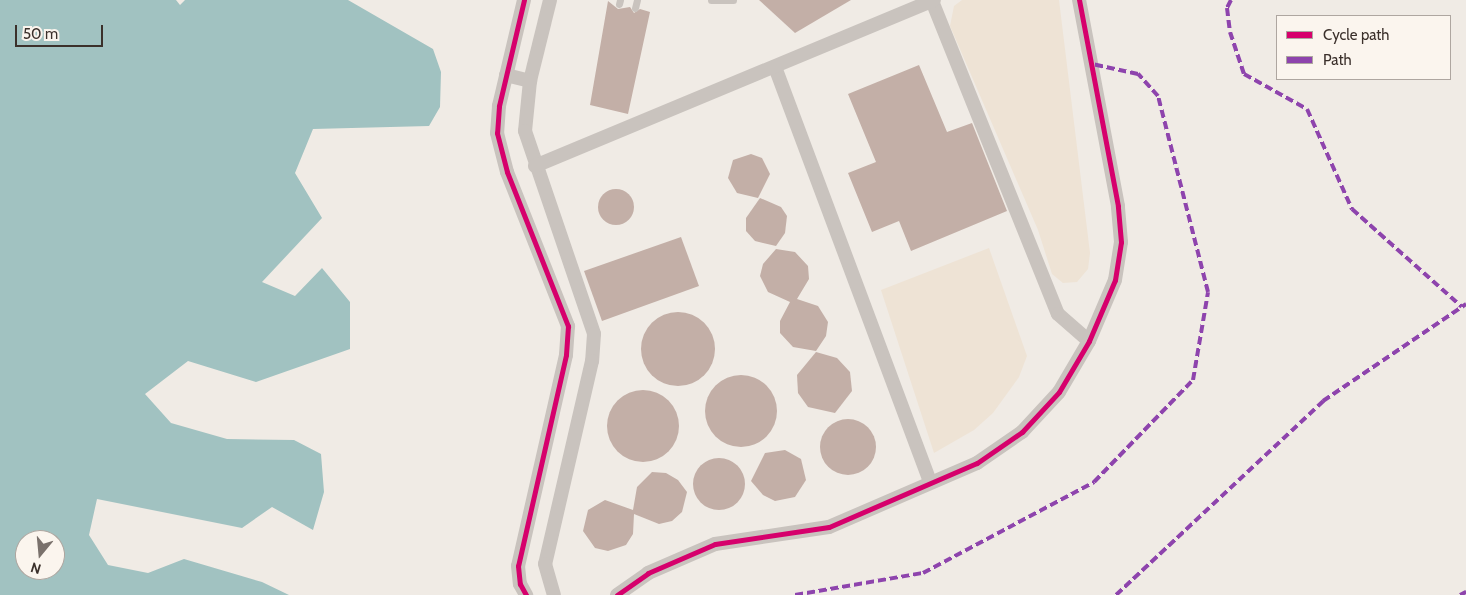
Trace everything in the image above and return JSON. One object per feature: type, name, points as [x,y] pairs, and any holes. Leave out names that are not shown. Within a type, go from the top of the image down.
[{"type":"street","points":[[524,0],[506,75],[497,132],[507,172],[568,326],[566,355],[518,566],[520,584],[526,595]]},
{"type":"street","points":[[550,0],[530,81],[525,131],[534,166],[590,313],[594,334],[592,361],[545,564],[554,595]]},
{"type":"street","points":[[616,595],[648,573],[714,544],[829,527],[930,481],[977,463],[1022,432],[1059,392],[1088,341],[1115,280],[1121,242],[1118,206],[1079,0]]},
{"type":"street","points":[[534,166],[933,1],[1058,314],[1088,341]]},
{"type":"street","points":[[775,67],[930,481]]},
{"type":"street","points":[[506,75],[530,81]]},
{"type":"lane","points":[[635,8],[637,0]]},
{"type":"lane","points":[[711,0],[733,0]]},
{"type":"shaded area","points":[[962,0],[1059,0],[1090,253],[1088,269],[1077,282],[1063,283],[1052,274],[1038,230],[950,26],[954,6]]},
{"type":"shaded area","points":[[989,248],[1027,356],[1019,377],[993,413],[974,430],[934,453],[881,290]]},
{"type":"water","points":[[0,0],[176,0],[180,5],[185,0],[348,0],[433,49],[441,72],[440,107],[429,126],[313,129],[295,173],[322,218],[262,282],[295,296],[322,268],[350,302],[350,349],[256,382],[188,361],[145,394],[171,423],[227,439],[294,440],[321,454],[324,492],[313,530],[272,507],[242,528],[97,499],[89,535],[108,565],[148,573],[184,559],[262,582],[289,595],[0,595]]},
{"type":"building","points":[[759,0],[851,0],[795,33]]},
{"type":"building","points":[[608,1],[618,9],[630,7],[634,13],[640,9],[650,12],[628,114],[590,105]]},
{"type":"building","points":[[919,65],[947,132],[972,123],[1007,211],[911,251],[899,221],[872,232],[848,173],[876,162],[848,94]]},
{"type":"building","points":[[751,154],[762,158],[770,174],[758,198],[737,193],[728,178],[733,160]]},
{"type":"building","points":[[616,189],[623,190],[629,194],[633,200],[633,214],[629,220],[623,224],[616,225],[609,224],[603,220],[599,214],[598,207],[599,200],[603,194],[609,190]]},
{"type":"building","points":[[760,198],[781,207],[787,216],[785,233],[776,246],[755,241],[746,231],[746,218]]},
{"type":"building","points":[[681,237],[699,286],[602,321],[584,271]]},
{"type":"building","points":[[776,249],[795,252],[808,266],[809,279],[797,299],[818,306],[828,322],[826,336],[816,351],[793,347],[780,333],[780,321],[790,302],[768,292],[760,276],[763,264]]},
{"type":"building","points":[[678,312],[692,315],[704,323],[712,335],[715,349],[712,363],[704,375],[692,383],[678,386],[664,383],[652,375],[644,363],[641,349],[644,335],[652,323],[664,315]]},
{"type":"building","points":[[816,352],[837,358],[850,372],[852,391],[835,413],[808,407],[798,393],[797,375]]},
{"type":"building","points":[[748,375],[767,385],[775,397],[777,411],[775,425],[767,437],[755,445],[734,447],[715,437],[707,425],[705,404],[715,385],[727,377]]},
{"type":"building","points":[[650,390],[669,400],[677,412],[679,426],[677,440],[669,452],[657,460],[636,462],[617,452],[609,440],[607,419],[617,400],[629,392]]},
{"type":"building","points":[[842,419],[854,419],[864,423],[872,431],[876,447],[872,463],[864,471],[854,475],[842,475],[832,471],[824,463],[820,453],[820,441],[824,431],[832,423]]},
{"type":"building","points":[[785,450],[801,459],[806,480],[795,497],[775,501],[763,495],[751,481],[765,453]]},
{"type":"building","points":[[719,458],[729,460],[737,466],[743,474],[745,484],[743,494],[737,502],[729,508],[719,510],[709,508],[701,502],[695,494],[693,484],[695,474],[701,466],[709,460]]},
{"type":"building","points":[[652,472],[666,473],[678,480],[687,492],[682,512],[672,521],[659,524],[634,514],[633,534],[626,545],[608,551],[595,548],[583,531],[588,510],[605,500],[633,510],[637,487]]},
{"type":"marked path","points":[[1231,0],[1227,8],[1230,32],[1244,74],[1307,109],[1352,209],[1462,307]]},
{"type":"marked path","points":[[795,595],[923,573],[1094,482],[1193,380],[1208,292],[1158,96],[1138,74],[1092,64]]},
{"type":"marked path","points":[[1116,595],[1323,401],[1466,304]]},
{"type":"marked path","points":[[1460,595],[1466,592]]},
{"type":"cycle path","points":[[524,0],[499,106],[497,133],[507,172],[568,326],[566,355],[518,566],[520,584],[526,595]]},
{"type":"cycle path","points":[[617,595],[648,573],[715,544],[829,527],[977,463],[1022,432],[1059,392],[1089,341],[1115,280],[1121,242],[1118,206],[1079,0]]}]
